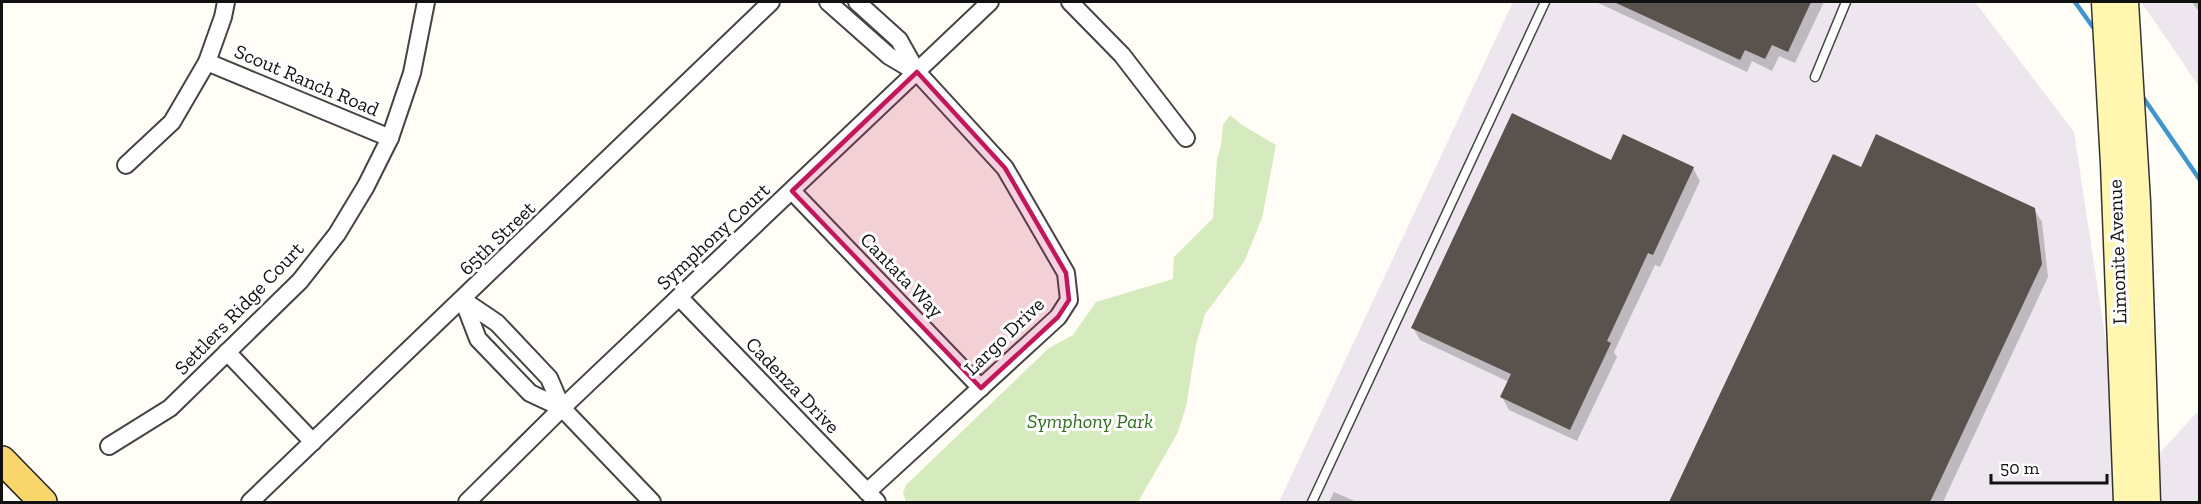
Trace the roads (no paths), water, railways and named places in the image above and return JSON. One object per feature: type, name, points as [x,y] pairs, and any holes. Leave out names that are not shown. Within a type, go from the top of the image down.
[{"type":"main road","name":"Limonite Avenue","points":[[2104,2],[2113,164],[2126,502]]},
{"type":"main road","name":"Limonite Avenue","points":[[2126,2],[2138,202],[2148,502]]},
{"type":"main road","points":[[2,460],[43,502]]},
{"type":"street","points":[[126,165],[172,122],[207,62],[226,2]]},
{"type":"street","name":"Settlers Ridge Court","points":[[109,446],[170,408],[300,281],[337,234],[366,186],[390,138],[412,73],[426,2]]},
{"type":"street","name":"65th Street","points":[[250,502],[771,2]]},
{"type":"street","name":"Largo Drive","points":[[828,2],[889,56],[917,72]]},
{"type":"street","name":"Largo Drive","points":[[857,2],[899,40],[917,72],[1005,168],[1066,273],[1069,300],[1058,317],[981,388],[872,497]]},
{"type":"street","name":"Symphony Court","points":[[467,502],[562,408],[990,2]]},
{"type":"street","points":[[1070,2],[1122,55],[1186,138]]},
{"type":"street","name":"Scout Ranch Road","points":[[207,62],[390,138]]},
{"type":"street","name":"Cantata Way","points":[[792,191],[981,388]]},
{"type":"street","name":"Cadenza Drive","points":[[679,297],[872,497]]},
{"type":"street","points":[[463,300],[478,339],[530,393],[562,408]]},
{"type":"street","points":[[463,300],[497,323],[549,378],[562,408],[652,502]]},
{"type":"street","points":[[227,352],[313,442]]},
{"type":"lane","points":[[1312,502],[1545,2]]},
{"type":"lane","points":[[1815,77],[1846,2]]},
{"type":"waterway","points":[[2075,2],[2095,30]]},
{"type":"waterway","points":[[2140,93],[2200,180]]},
{"type":"park label","name":"Symphony Park","points":[[1090,421]]}]
